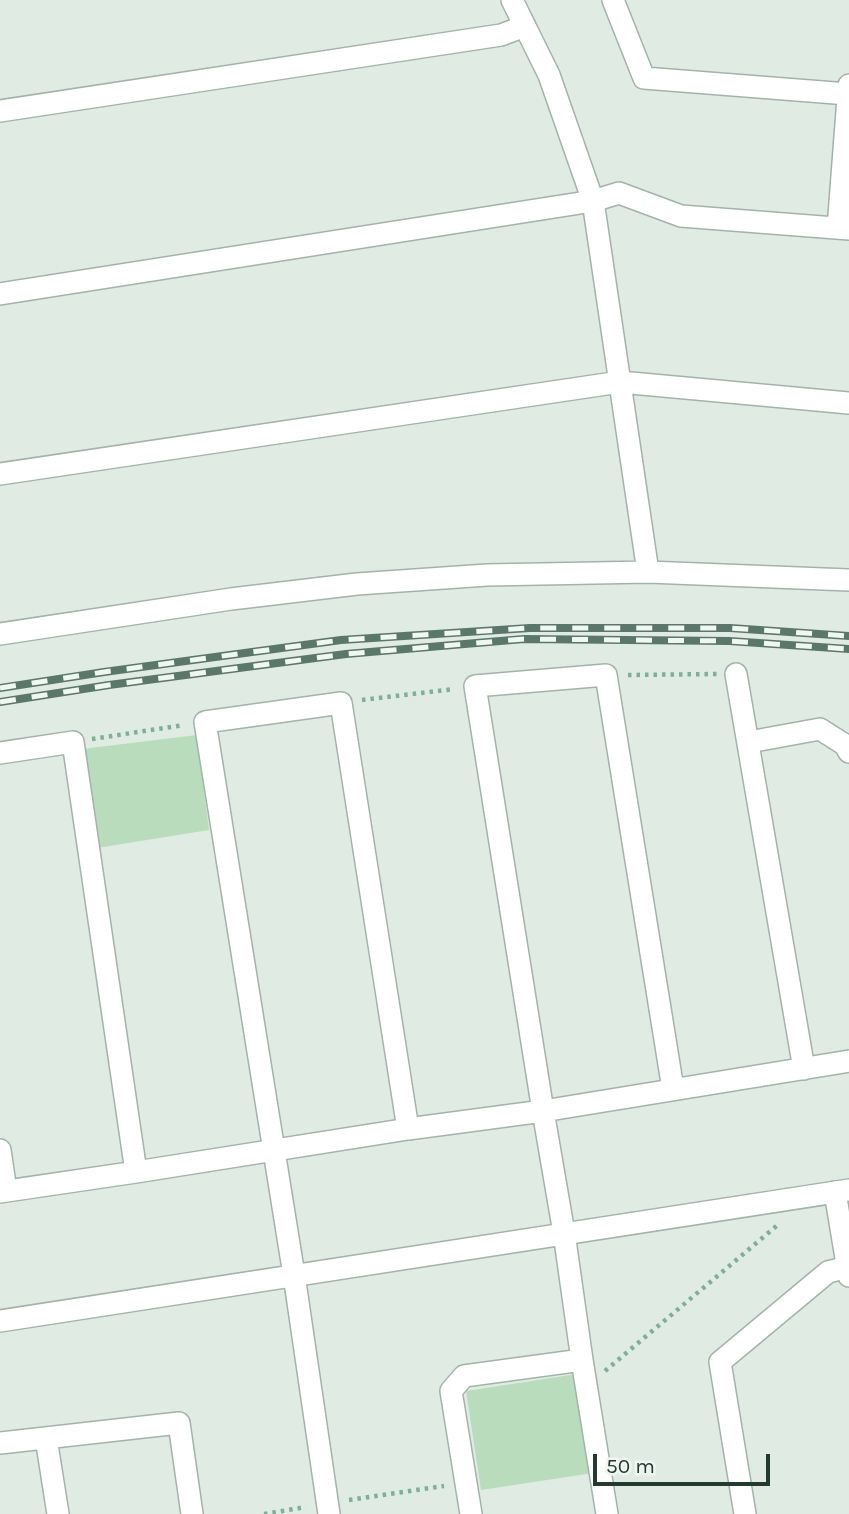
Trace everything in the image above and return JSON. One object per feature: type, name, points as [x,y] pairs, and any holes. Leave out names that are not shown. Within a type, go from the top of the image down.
[{"type":"street","points":[[512,0],[549,75],[593,201],[648,572]]},
{"type":"street","points":[[612,0],[644,78],[848,93]]},
{"type":"street","points":[[0,111],[500,34],[525,26]]},
{"type":"street","points":[[0,294],[593,201],[619,193],[681,216],[844,229],[849,85]]},
{"type":"street","points":[[0,474],[620,382],[849,403]]},
{"type":"street","points":[[0,634],[231,598],[356,584],[487,575],[648,572],[849,580]]},
{"type":"street","points":[[736,674],[804,1069]]},
{"type":"street","points":[[607,1514],[475,686],[606,675],[673,1089]]},
{"type":"street","points":[[328,1509],[294,1275],[205,722],[341,703],[408,1129]]},
{"type":"street","points":[[748,741],[820,729],[845,745],[849,752]]},
{"type":"street","points":[[0,753],[73,742],[136,1172]]},
{"type":"street","points":[[0,1150],[3,1191],[543,1111],[849,1061]]},
{"type":"street","points":[[0,1321],[842,1191],[848,1272],[828,1272],[720,1362],[745,1514]]},
{"type":"street","points":[[471,1514],[451,1391],[464,1377],[582,1360]]},
{"type":"street","points":[[0,1443],[179,1423],[192,1514]]},
{"type":"street","points":[[46,1438],[58,1514]]},
{"type":"path","points":[[606,675],[736,674]]},
{"type":"path","points":[[341,703],[475,686]]},
{"type":"path","points":[[73,742],[205,722]]},
{"type":"path","points":[[586,1387],[782,1221]]},
{"type":"path","points":[[264,1514],[328,1509],[466,1483]]},
{"type":"green space","points":[[197,735],[209,830],[97,848],[82,749]]},
{"type":"green space","points":[[577,1374],[593,1473],[481,1490],[466,1391]]},
{"type":"railway","points":[[0,688],[341,640],[530,628],[730,628],[849,636]]},
{"type":"railway","points":[[0,702],[346,654],[524,639],[729,641],[849,649]]}]
